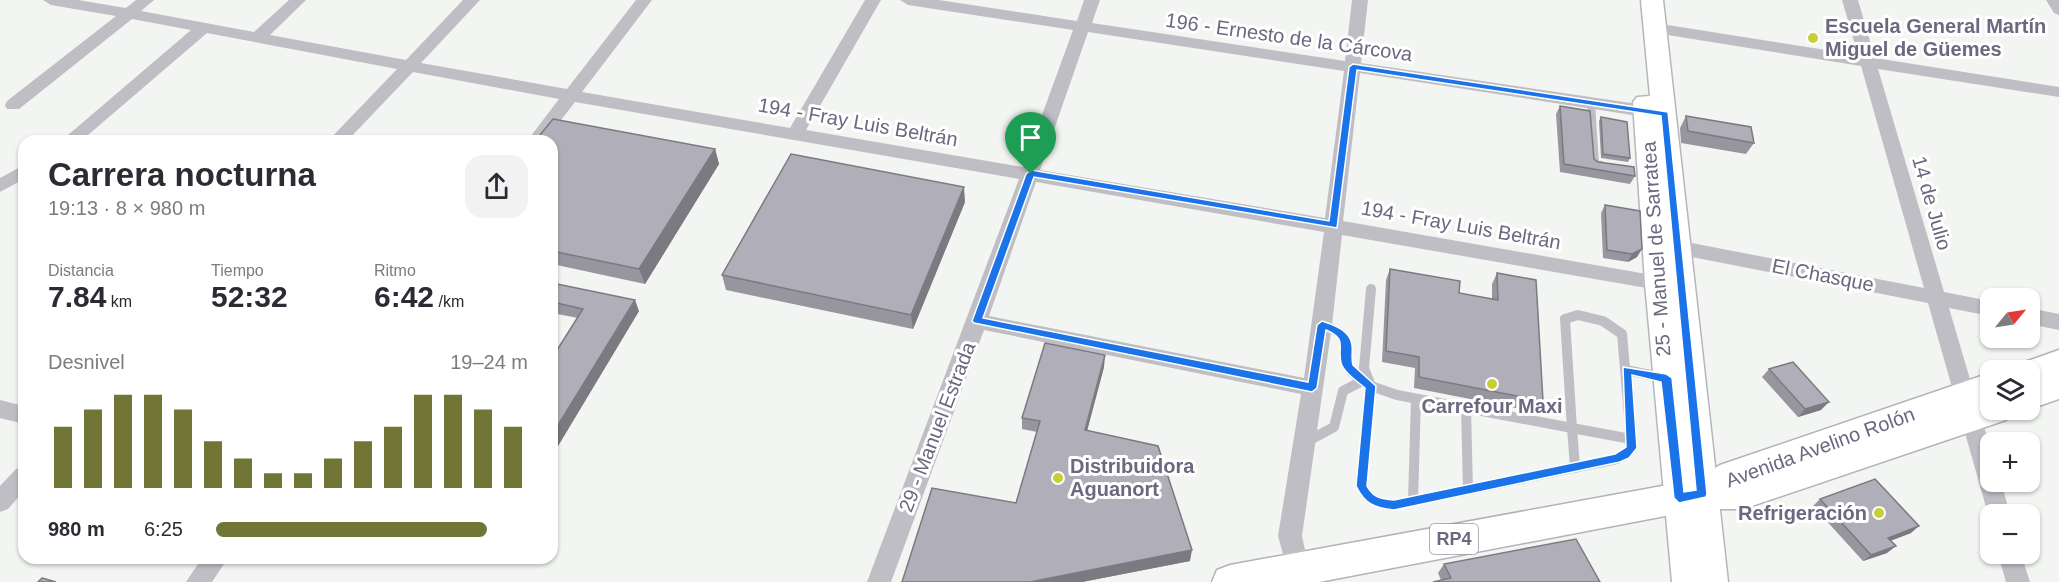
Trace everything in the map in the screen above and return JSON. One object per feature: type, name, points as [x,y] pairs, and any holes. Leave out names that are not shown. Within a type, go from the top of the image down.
[{"type":"main road","name":"25 - Manuel de Sarratea","points":[[1636,0],[1655,113],[1645,170],[1666,245],[1658,284],[1666,378],[1690,496]]},
{"type":"main road","points":[[1652,0],[1655,113],[1690,496],[1708,581]]},
{"type":"main road","points":[[2040,370],[2059,363]]},
{"type":"main road","points":[[2040,393],[2059,386]]},
{"type":"main road","name":"Avenida Avelino Rolón","points":[[1690,496],[1743,494],[1980,402]]},
{"type":"main road","name":"RP4","points":[[1230,582],[1690,496]]},
{"type":"street","name":"194 - Fray Luis Beltrán","points":[[51,0],[205,26],[571,96],[1334,225],[1658,284]]},
{"type":"street","points":[[13,105],[146,0]]},
{"type":"street","points":[[259,36],[298,0]]},
{"type":"street","points":[[343,135],[472,0]]},
{"type":"street","points":[[541,135],[644,0]]},
{"type":"street","points":[[795,134],[873,0]]},
{"type":"street","name":"196 - Ernesto de la Cárcova","points":[[908,0],[1655,113]]},
{"type":"street","name":"29 - Manuel Estrada","points":[[879,582],[1031,174],[1092,0]]},
{"type":"street","points":[[1297,568],[1290,536],[1322,325],[1360,0]]},
{"type":"street","name":"14 de Julio","points":[[1850,0],[1935,297],[1980,402]]},
{"type":"street","points":[[2054,0],[2059,10]]},
{"type":"street","points":[[77,135],[205,26]]},
{"type":"street","points":[[1654,28],[2059,92]]},
{"type":"street","name":"El Chasque","points":[[1666,245],[1980,306]]},
{"type":"street","points":[[2040,318],[2059,322]]},
{"type":"street","points":[[977,321],[1312,388]]},
{"type":"street","points":[[0,409],[18,414]]},
{"type":"street","name":"14 de Julio","points":[[1983,420],[1997,504]]},
{"type":"street","points":[[0,502],[18,482]]},
{"type":"street","points":[[198,582],[212,564]]},
{"type":"street","points":[[2013,564],[2018,582]]},
{"type":"lane","points":[[1591,103],[1595,164],[1606,166]]},
{"type":"lane","points":[[1371,289],[1364,368],[1366,383],[1362,486],[1367,496],[1378,504],[1394,505],[1575,468],[1625,455],[1632,448],[1622,334],[1610,323],[1575,315],[1565,319],[1575,468]]},
{"type":"lane","points":[[1322,325],[1332,328],[1344,337],[1347,345],[1346,362],[1366,383],[1397,395],[1631,439]]},
{"type":"lane","points":[[1626,370],[1666,378]]},
{"type":"lane","points":[[1304,443],[1334,428],[1343,391],[1366,383]]},
{"type":"lane","points":[[1413,501],[1416,399]]},
{"type":"lane","points":[[1466,408],[1468,490]]},
{"type":"building","points":[[1560,106],[1590,111],[1594,159],[1598,162],[1634,167],[1635,176],[1564,164]]},
{"type":"building","points":[[1686,116],[1751,127],[1754,143],[1688,131]]},
{"type":"building","points":[[1601,117],[1627,122],[1630,158],[1603,154]]},
{"type":"building","points":[[553,119],[715,149],[639,269],[558,252],[558,135],[540,135]]},
{"type":"building","points":[[791,154],[964,187],[911,315],[722,275]]},
{"type":"building","points":[[1605,205],[1640,211],[1642,249],[1632,254],[1607,250]]},
{"type":"building","points":[[1390,269],[1460,281],[1459,293],[1498,300],[1497,273],[1536,280],[1543,401],[1419,377],[1419,357],[1386,351]]},
{"type":"building","points":[[558,284],[635,300],[558,425],[558,349],[583,309],[558,303]]},
{"type":"building","points":[[1045,343],[1105,355],[1085,430],[1158,446],[1192,550],[1030,582],[902,582],[932,488],[1016,503],[1040,421],[1022,418]]},
{"type":"building","points":[[1793,362],[1829,402],[1805,409],[1769,369]]},
{"type":"building","points":[[1875,479],[1919,526],[1888,538],[1896,546],[1871,555],[1820,499]]},
{"type":"building","points":[[1576,539],[1600,582],[1433,582],[1451,578],[1444,564]]},
{"type":"building","points":[[42,578],[56,582],[38,582]]},
{"type":"place","name":"Escuela General Martín Miguel de Güemes","points":[[1813,38]]},
{"type":"place","name":"Carrefour Maxi","points":[[1492,384]]},
{"type":"place","name":"Distribuidora Aguanort","points":[[1058,478]]},
{"type":"place","name":"Refrigeración","points":[[1879,513]]},
{"type":"route","points":[[1353,67],[1665,114],[1702,494],[1679,498],[1666,378],[1626,370],[1632,448],[1617,459],[1394,505],[1378,504],[1367,496],[1362,486],[1371,386],[1362,381],[1349,368],[1346,362],[1347,345],[1344,337],[1332,328],[1322,325],[1312,388],[977,321],[1031,174],[1334,225],[1353,67]]}]
